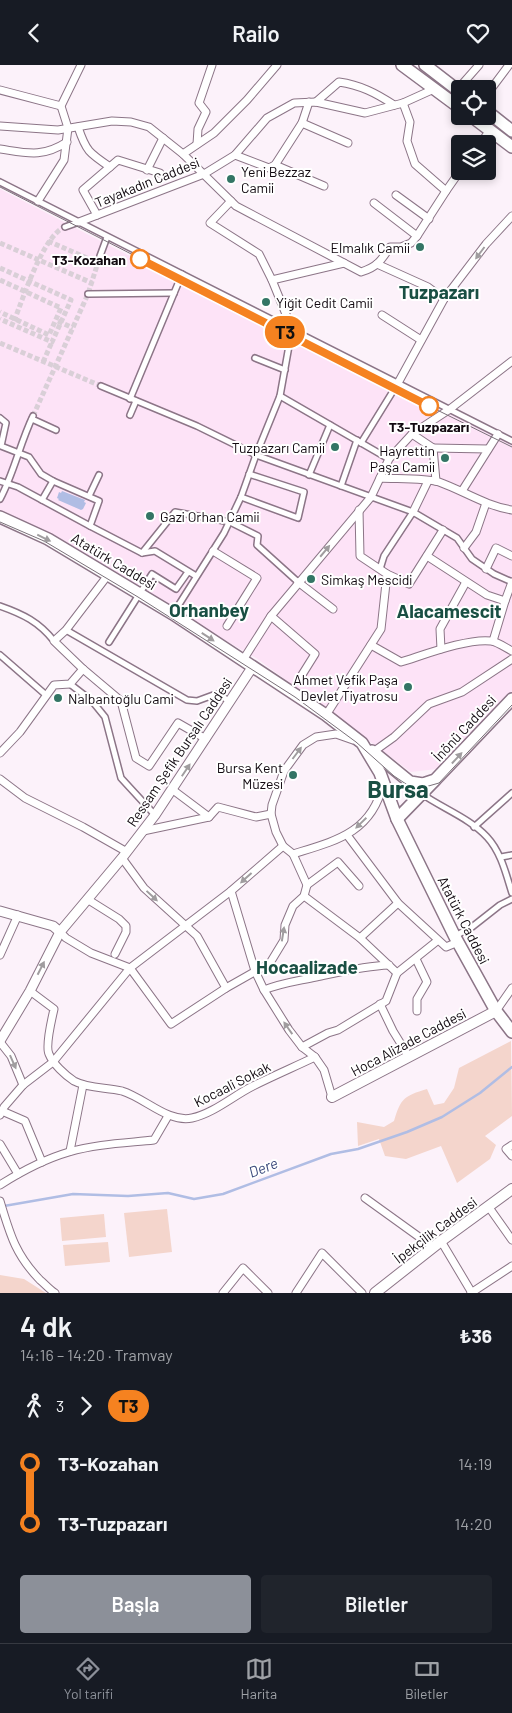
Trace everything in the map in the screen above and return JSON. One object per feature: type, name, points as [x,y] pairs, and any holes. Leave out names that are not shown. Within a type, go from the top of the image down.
[{"type":"main road","points":[[403,65],[451,101]]},
{"type":"main road","points":[[425,65],[451,85]]},
{"type":"main road","points":[[496,118],[512,131]]},
{"type":"main road","points":[[483,125],[512,147]]},
{"type":"main road","name":"Atatürk Caddesi","points":[[0,517],[48,539],[140,594],[243,659],[326,715],[362,743],[377,767],[397,819],[456,939],[496,1011],[511,1031]]},
{"type":"main road","name":"İnönü Caddesi","points":[[362,743],[410,782],[423,784],[438,778],[512,699]]},
{"type":"main road","points":[[397,819],[438,778]]},
{"type":"main road","name":"Hoca Alizade Caddesi","points":[[332,1097],[496,1011]]},
{"type":"main road","name":"İpekçilik Caddesi","points":[[375,1293],[437,1244],[512,1189]]},
{"type":"street","points":[[38,201],[64,160],[68,128],[61,107],[81,65]]},
{"type":"street","points":[[197,144],[198,129],[206,112],[198,103],[212,65]]},
{"type":"street","points":[[183,154],[214,133],[247,100],[277,65]]},
{"type":"street","points":[[467,80],[479,65]]},
{"type":"street","points":[[496,82],[509,65]]},
{"type":"street","points":[[235,155],[269,168],[275,165],[313,102],[339,82],[355,84],[377,93],[394,105]]},
{"type":"street","name":"Tayakadın Caddesi","points":[[79,222],[204,174],[235,155],[267,118],[294,103],[313,102],[364,113],[403,103],[434,89]]},
{"type":"street","points":[[0,90],[61,107]]},
{"type":"street","points":[[403,103],[410,122],[407,141],[415,164],[446,191]]},
{"type":"street","points":[[0,126],[58,130],[112,121],[131,122],[150,127],[183,154],[236,206],[361,271],[372,268],[377,264],[390,247],[402,247],[411,243],[454,180]]},
{"type":"street","points":[[302,123],[348,143]]},
{"type":"street","points":[[78,127],[84,145],[90,153],[110,167]]},
{"type":"street","points":[[486,135],[490,130]]},
{"type":"street","points":[[147,170],[163,138]]},
{"type":"street","points":[[0,149],[31,154],[54,151],[67,142]]},
{"type":"street","points":[[97,215],[83,190],[118,160],[160,173]]},
{"type":"street","points":[[275,165],[324,186]]},
{"type":"street","points":[[0,182],[512,441]]},
{"type":"street","points":[[396,195],[429,219]]},
{"type":"street","points":[[172,614],[213,551],[230,522],[241,497],[280,397],[292,329],[272,280],[258,254],[210,223],[231,201]]},
{"type":"street","points":[[374,203],[417,236]]},
{"type":"street","points":[[341,486],[359,442],[398,383],[444,299],[486,244],[512,216]]},
{"type":"street","points":[[65,227],[79,222]]},
{"type":"street","points":[[100,256],[107,237]]},
{"type":"street","points":[[272,280],[344,263]]},
{"type":"street","points":[[377,264],[428,287],[444,299]]},
{"type":"street","points":[[130,399],[182,274]]},
{"type":"street","points":[[88,295],[174,293]]},
{"type":"street","points":[[382,315],[421,340]]},
{"type":"street","points":[[255,358],[285,370]]},
{"type":"street","points":[[243,659],[271,616],[371,497],[389,459],[412,434],[450,409],[512,361]]},
{"type":"street","points":[[101,387],[197,426],[256,455],[413,512],[457,538],[472,559],[494,574],[512,582],[493,641]]},
{"type":"street","points":[[280,397],[389,459]]},
{"type":"street","points":[[130,415],[136,401]]},
{"type":"street","points":[[0,499],[8,484],[32,417],[56,430]]},
{"type":"street","points":[[0,418],[6,423],[0,447],[29,457],[41,474],[100,501],[90,526]]},
{"type":"street","points":[[309,475],[330,425]]},
{"type":"street","points":[[412,434],[433,448],[488,449]]},
{"type":"street","points":[[462,491],[498,434]]},
{"type":"street","points":[[433,448],[436,481]]},
{"type":"street","points":[[241,497],[298,518],[304,492],[249,474]]},
{"type":"street","points":[[88,496],[99,475]]},
{"type":"street","points":[[380,478],[436,481],[497,508],[512,510]]},
{"type":"street","points":[[0,481],[42,500],[142,553],[155,551],[196,576]]},
{"type":"street","points":[[42,500],[53,481]]},
{"type":"street","points":[[380,569],[384,556],[413,512],[428,481]]},
{"type":"street","points":[[464,547],[476,533],[486,503]]},
{"type":"street","points":[[360,510],[360,556],[387,574],[409,584],[443,529]]},
{"type":"street","points":[[142,553],[175,512],[230,522],[258,536],[257,545],[298,582],[333,609]]},
{"type":"street","points":[[486,569],[496,548],[510,555],[512,545]]},
{"type":"street","points":[[213,551],[257,578],[227,626]]},
{"type":"street","points":[[427,556],[487,595],[506,601]]},
{"type":"street","points":[[109,642],[152,574],[176,589],[188,571]]},
{"type":"street","points":[[326,715],[381,629],[387,574]]},
{"type":"street","points":[[54,641],[66,630],[108,575]]},
{"type":"street","points":[[442,649],[440,629],[466,582]]},
{"type":"street","points":[[0,606],[31,619],[45,630],[83,669],[121,701],[136,758],[149,766],[178,723],[206,739]]},
{"type":"street","points":[[271,616],[315,654],[300,678]]},
{"type":"street","points":[[66,630],[187,700],[197,701],[216,694],[231,701]]},
{"type":"street","points":[[371,645],[401,662],[442,649],[478,641],[493,641],[512,651]]},
{"type":"street","points":[[0,655],[46,695]]},
{"type":"street","points":[[373,752],[394,737],[429,704],[462,692],[512,659]]},
{"type":"street","name":"Ressam Şefik Bursalı Caddesi","points":[[0,1042],[30,991],[60,932],[125,855],[155,815],[253,666]]},
{"type":"street","points":[[70,684],[83,669]]},
{"type":"street","points":[[0,753],[20,732],[54,685],[70,684],[92,701],[105,717],[121,778],[155,815]]},
{"type":"street","points":[[307,885],[293,854],[283,846],[271,814],[272,805],[284,771],[303,745],[316,737],[336,734],[362,743]]},
{"type":"street","points":[[0,779],[25,798],[83,827],[125,855],[144,888],[197,936],[226,988]]},
{"type":"street","points":[[293,854],[347,835],[370,814],[381,793],[383,781]]},
{"type":"street","points":[[172,790],[209,817]]},
{"type":"street","points":[[422,793],[487,836],[501,857],[512,893]]},
{"type":"street","points":[[474,827],[512,793]]},
{"type":"street","points":[[143,831],[209,817],[218,807],[256,817],[271,814]]},
{"type":"street","points":[[347,835],[398,903],[437,941],[446,947],[500,905],[512,899]]},
{"type":"street","points":[[42,1162],[25,1121],[1,1113],[23,1085],[53,1062],[130,968],[186,927],[283,846]]},
{"type":"street","points":[[501,857],[512,855]]},
{"type":"street","points":[[0,911],[53,926],[66,938],[91,953],[130,968],[171,1024],[226,988],[270,963],[284,940],[285,925],[294,906],[304,896],[307,885],[338,862],[359,886]]},
{"type":"street","points":[[231,891],[255,971],[264,990],[289,1030],[302,1047],[315,1057],[324,1069],[332,1097]]},
{"type":"street","points":[[304,896],[360,938],[397,973]]},
{"type":"street","points":[[87,899],[119,919],[126,926],[126,932],[115,954]]},
{"type":"street","points":[[360,938],[398,903]]},
{"type":"street","points":[[0,955],[18,915]]},
{"type":"street","points":[[302,1047],[328,1033],[338,1030],[386,1001],[397,973],[437,941]]},
{"type":"street","points":[[416,959],[427,981],[417,999],[417,1011]]},
{"type":"street","points":[[264,990],[280,984],[371,965],[389,965]]},
{"type":"street","points":[[496,1011],[512,988]]},
{"type":"street","points":[[30,991],[54,1009],[47,1051],[53,1062]]},
{"type":"street","points":[[380,1004],[393,1031],[409,1057]]},
{"type":"street","points":[[0,1042],[11,1056],[23,1085]]},
{"type":"street","name":"Kocaali Sokak","points":[[53,1062],[72,1079],[83,1085],[125,1092],[148,1103],[168,1116],[191,1119],[315,1057]]},
{"type":"street","points":[[70,1151],[83,1085]]},
{"type":"street","points":[[0,1185],[42,1162],[70,1151],[108,1144],[154,1140],[168,1116]]},
{"type":"street","points":[[0,1144],[18,1174]]},
{"type":"street","points":[[512,1145],[506,1149],[512,1156]]},
{"type":"street","points":[[365,1197],[437,1244],[472,1293],[512,1266]]},
{"type":"street","points":[[0,1201],[14,1244],[21,1257],[36,1276],[54,1293]]},
{"type":"street","points":[[488,1207],[512,1241]]},
{"type":"street","points":[[296,1293],[322,1253],[362,1293]]},
{"type":"street","points":[[223,1293],[243,1268],[268,1293]]},
{"type":"shaded area","points":[[0,189],[116,249],[512,445],[512,691],[437,769],[411,772],[256,658],[0,511]]},
{"type":"shaded area","points":[[511,1041],[512,1116],[485,1136],[496,1145],[490,1159],[457,1183],[441,1146],[406,1159],[385,1156],[379,1139],[358,1146],[357,1122],[384,1127],[394,1121],[404,1099],[427,1089],[434,1105],[444,1103],[454,1088],[459,1068]]},
{"type":"shaded area","points":[[167,1209],[172,1252],[129,1257],[124,1213]]},
{"type":"shaded area","points":[[104,1214],[106,1237],[62,1241],[60,1218]]},
{"type":"shaded area","points":[[108,1242],[110,1262],[65,1266],[63,1245]]},
{"type":"shaded area","points":[[0,1275],[24,1279],[46,1293],[0,1293]]},
{"type":"water","points":[[62,491],[85,500],[84,502],[86,503],[83,509],[81,510],[58,500],[59,492],[61,493]]},
{"type":"waterway","name":"Dere","points":[[4,1206],[73,1194],[128,1196],[168,1193],[194,1199],[223,1194],[331,1154],[358,1149],[407,1132],[442,1117],[480,1093],[512,1067]]},
{"type":"tunnel","points":[[14,321],[42,254],[57,232],[65,227]]},
{"type":"tunnel","points":[[48,241],[98,263]]},
{"type":"tunnel","points":[[0,243],[92,283]]},
{"type":"tunnel","points":[[33,416],[88,294],[100,256]]},
{"type":"tunnel","points":[[0,268],[71,300],[52,342],[0,319]]},
{"type":"tunnel","points":[[0,280],[61,308],[49,335],[0,312]]},
{"type":"tunnel","points":[[58,321],[73,328]]},
{"type":"tunnel","points":[[43,362],[52,342]]},
{"type":"tunnel","points":[[0,343],[101,386]]},
{"type":"tram line","points":[[0,187],[512,447]]},
{"type":"tram line","name":"T3","points":[[140,259],[429,406]]},
{"type":"tram line","points":[[0,522],[44,541],[138,597],[295,697],[356,742],[394,776],[409,786],[418,789],[439,783],[512,705]]},
{"type":"place","name":"Yeni Bezzaz Camii","points":[[231,179]]},
{"type":"place","name":"Elmalık Camii","points":[[420,247]]},
{"type":"place","name":"T3-Kozahan","points":[[140,259]]},
{"type":"place","name":"Yiğit Cedit Camii","points":[[266,302]]},
{"type":"place","name":"T3-Tuzpazarı","points":[[429,406]]},
{"type":"place","name":"Tuzpazarı Camii","points":[[335,447]]},
{"type":"place","name":"Hayrettin Paşa Camii","points":[[445,458]]},
{"type":"place","name":"Gazi Orhan Camii","points":[[150,516]]},
{"type":"place","name":"Simkaş Mescidi","points":[[311,579]]},
{"type":"place","name":"Ahmet Vefik Paşa Devlet Tiyatrosu","points":[[408,687]]},
{"type":"place","name":"Nalbantoğlu Cami","points":[[58,698]]},
{"type":"place","name":"Bursa Kent Müzesi","points":[[293,775]]},
{"type":"district","name":"Tuzpazarı","points":[[439,291]]},
{"type":"district","name":"Orhanbey","points":[[209,609]]},
{"type":"district","name":"Alacamescit","points":[[449,610]]},
{"type":"district","name":"Bursa","points":[[398,788]]},
{"type":"district","name":"Hocaalizade","points":[[307,966]]}]
